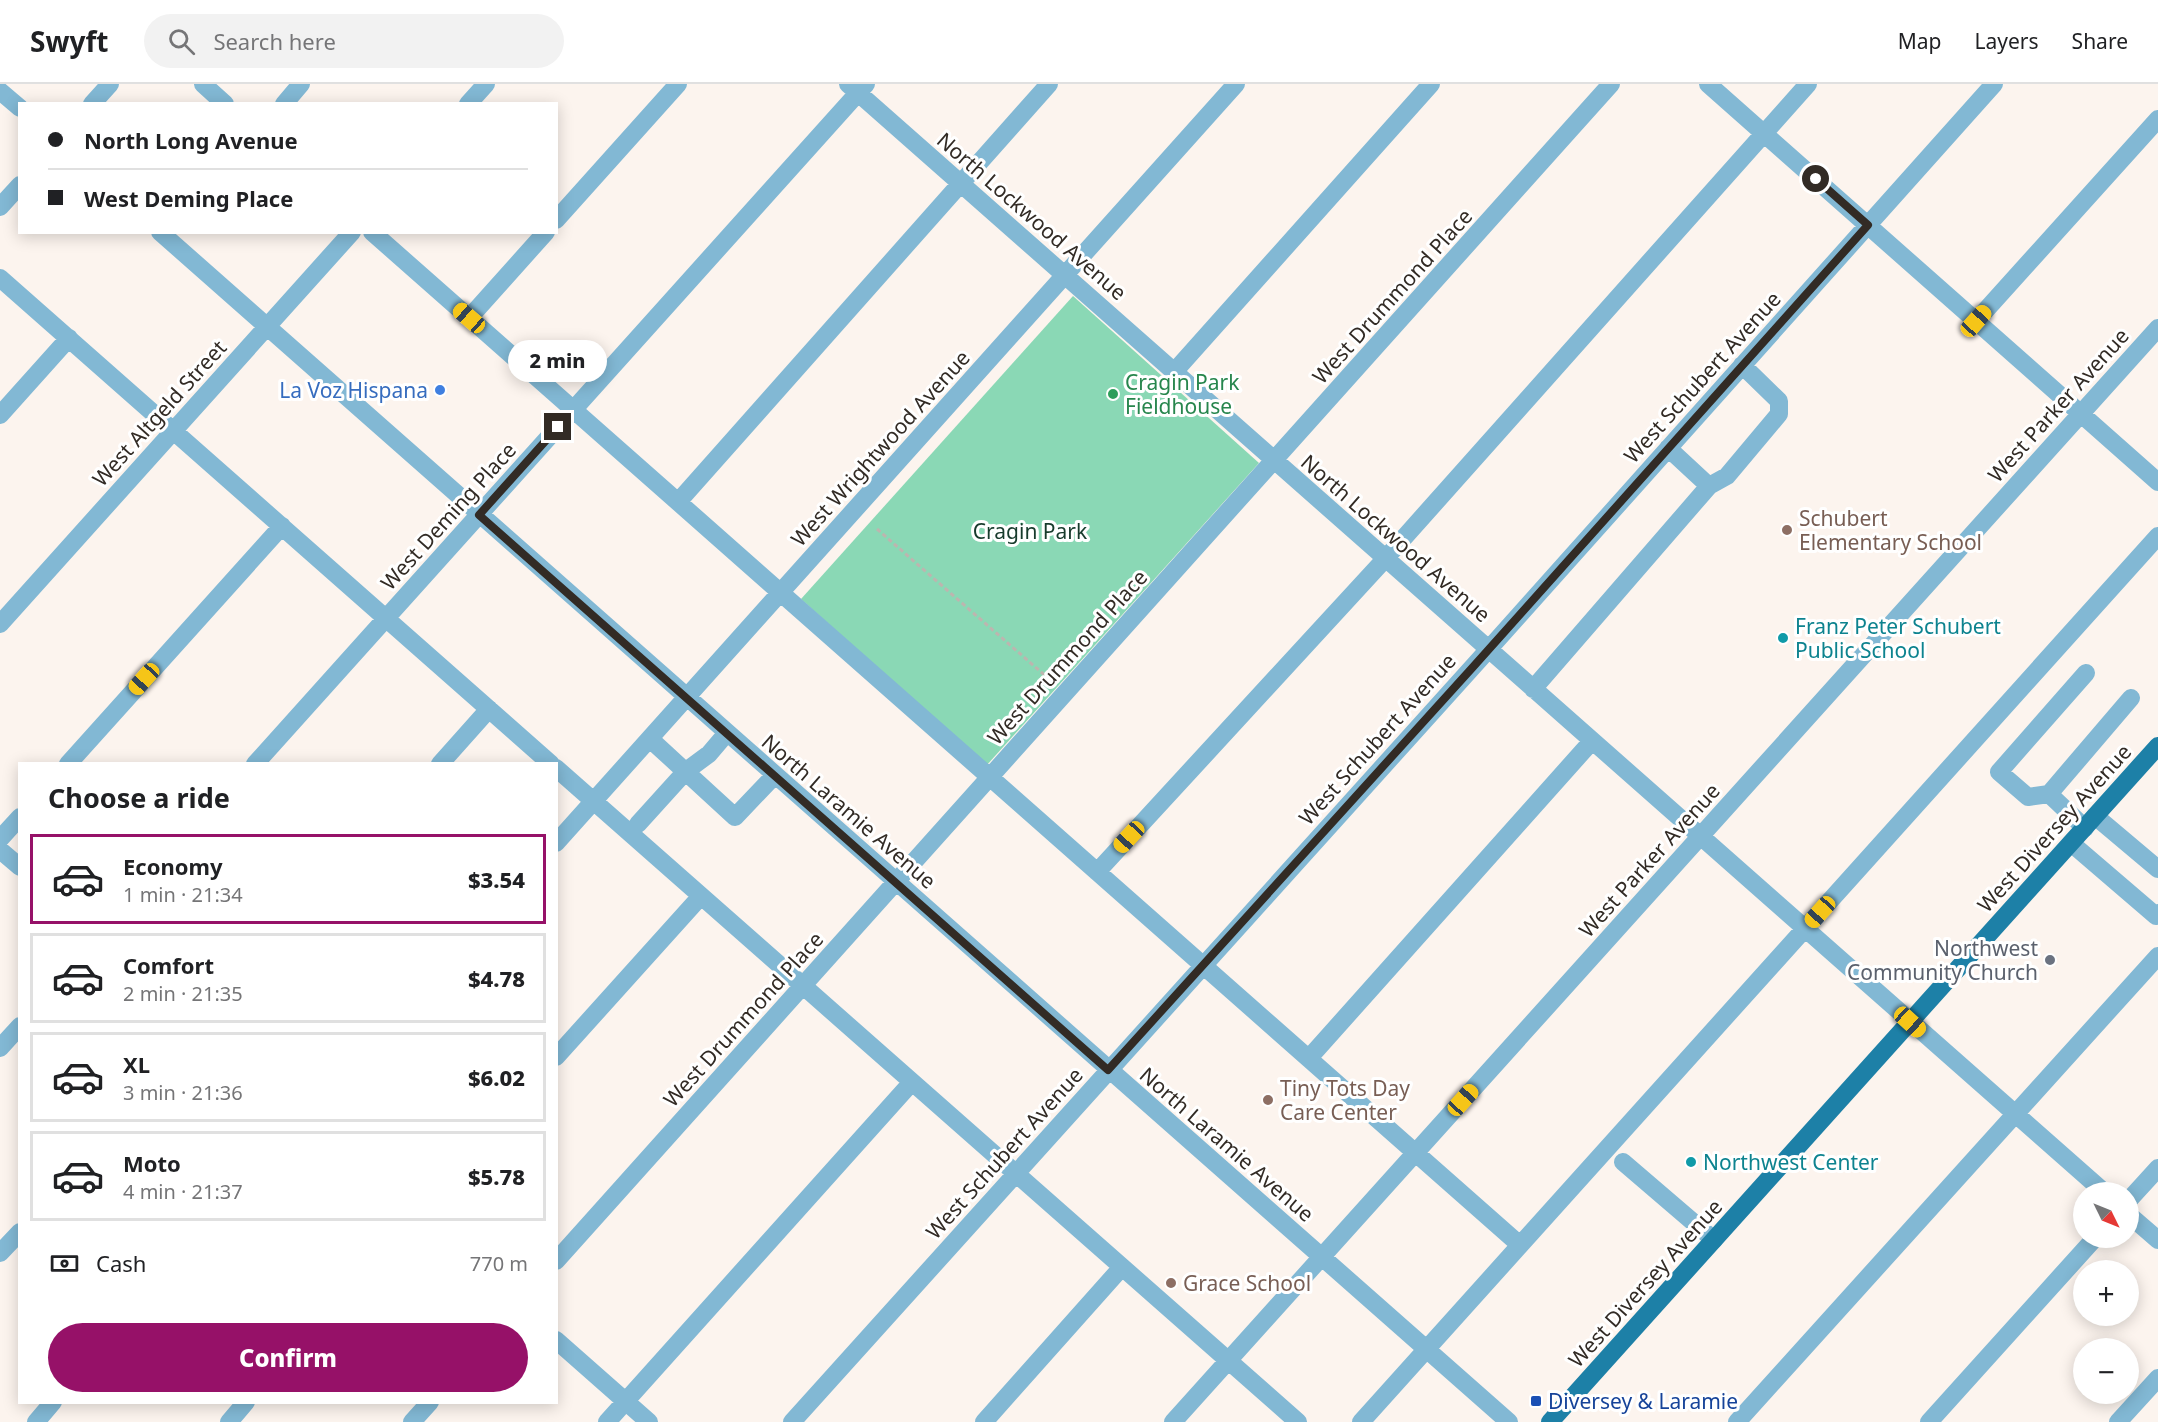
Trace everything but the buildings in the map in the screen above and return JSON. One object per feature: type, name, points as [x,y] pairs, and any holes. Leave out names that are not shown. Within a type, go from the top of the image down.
[{"type":"main road","name":"West Diversey Avenue","points":[[1550,1422],[2158,746]]},
{"type":"street","points":[[94,102],[110,84]]},
{"type":"street","points":[[203,84],[223,102]]},
{"type":"street","points":[[286,102],[301,84]]},
{"type":"street","points":[[470,102],[486,84]]},
{"type":"street","points":[[558,218],[678,84]]},
{"type":"street","points":[[678,502],[1049,84]]},
{"type":"street","name":"West Wrightwood Avenue","points":[[558,841],[1236,84]]},
{"type":"street","points":[[1174,372],[1431,84]]},
{"type":"street","name":"West Drummond Place","points":[[558,1259],[1611,84]]},
{"type":"street","points":[[1708,84],[2158,482]]},
{"type":"street","points":[[1097,872],[1385,559],[1808,84]]},
{"type":"street","name":"West Schubert Avenue","points":[[792,1422],[1488,650],[1994,84]]},
{"type":"street","name":"North Lockwood Avenue","points":[[857,87],[961,184],[2092,1182]]},
{"type":"street","name":"West Deming Place","points":[[257,762],[573,410],[857,87]]},
{"type":"street","points":[[0,91],[18,106]]},
{"type":"street","points":[[1976,321],[2158,119]]},
{"type":"street","points":[[0,207],[18,187]]},
{"type":"street","name":"North Laramie Avenue","points":[[162,234],[726,734],[1509,1422]]},
{"type":"street","name":"West Altgeld Street","points":[[0,624],[349,234]]},
{"type":"street","points":[[374,234],[1520,1245]]},
{"type":"street","points":[[469,318],[544,234]]},
{"type":"street","points":[[0,278],[549,762]]},
{"type":"street","name":"West Parker Avenue","points":[[1173,1422],[2158,328]]},
{"type":"street","points":[[0,415],[69,338]]},
{"type":"street","points":[[1533,689],[1709,486],[1727,476],[1779,414],[1779,401],[1742,365]]},
{"type":"street","points":[[1668,448],[1709,486]]},
{"type":"street","points":[[70,762],[282,526]]},
{"type":"street","points":[[1361,1422],[2158,536]]},
{"type":"street","points":[[2086,673],[1998,772],[2028,797],[2049,794],[2131,698]]},
{"type":"street","points":[[442,762],[489,709]]},
{"type":"street","points":[[638,824],[686,771],[709,754],[726,734]]},
{"type":"street","points":[[650,739],[735,817],[774,776]]},
{"type":"street","points":[[1309,1058],[1592,741]]},
{"type":"street","points":[[558,770],[1298,1422]]},
{"type":"street","points":[[2049,794],[2158,869]]},
{"type":"street","points":[[0,839],[18,819]]},
{"type":"street","points":[[2071,843],[2156,916],[2158,914]]},
{"type":"street","points":[[0,849],[18,865]]},
{"type":"street","points":[[558,1055],[701,896]]},
{"type":"street","points":[[1737,1422],[2158,956]]},
{"type":"street","points":[[0,1048],[18,1028]]},
{"type":"street","points":[[607,1422],[912,1082]]},
{"type":"street","points":[[1623,1162],[1714,1240]]},
{"type":"street","points":[[2139,1189],[2158,1168]]},
{"type":"street","points":[[2139,1224],[2158,1240]]},
{"type":"street","points":[[0,1253],[18,1234]]},
{"type":"street","points":[[1929,1422],[2087,1248]]},
{"type":"street","points":[[984,1422],[1122,1267]]},
{"type":"street","points":[[558,1342],[649,1422]]},
{"type":"street","points":[[2118,1422],[2158,1377]]},
{"type":"street","points":[[36,1422],[51,1404]]},
{"type":"street","points":[[229,1422],[244,1404]]},
{"type":"street","points":[[412,1422],[428,1404]]},
{"type":"path","points":[[877,529],[1049,679]]},
{"type":"green space","name":"Cragin Park","points":[[1073,296],[1259,463],[986,766],[801,599]]},
{"type":"place","name":"La Voz Hispana","points":[[440,390]]},
{"type":"place","name":"Cragin Park Fieldhouse","points":[[1113,394]]},
{"type":"place","name":"Schubert Elementary School","points":[[1787,530]]},
{"type":"place","name":"Franz Peter Schubert Public School","points":[[1783,638]]},
{"type":"place","name":"Northwest Community Church","points":[[2050,960]]},
{"type":"place","name":"Tiny Tots Day Care Center","points":[[1268,1100]]},
{"type":"place","name":"Northwest Center","points":[[1691,1162]]},
{"type":"place","name":"Grace School","points":[[1171,1283]]},
{"type":"place","name":"Diversey & Laramie","points":[[1536,1401]]},
{"type":"route","points":[[558,427],[479,515],[1108,1070],[1473,667],[1868,225],[1816,179]]}]
